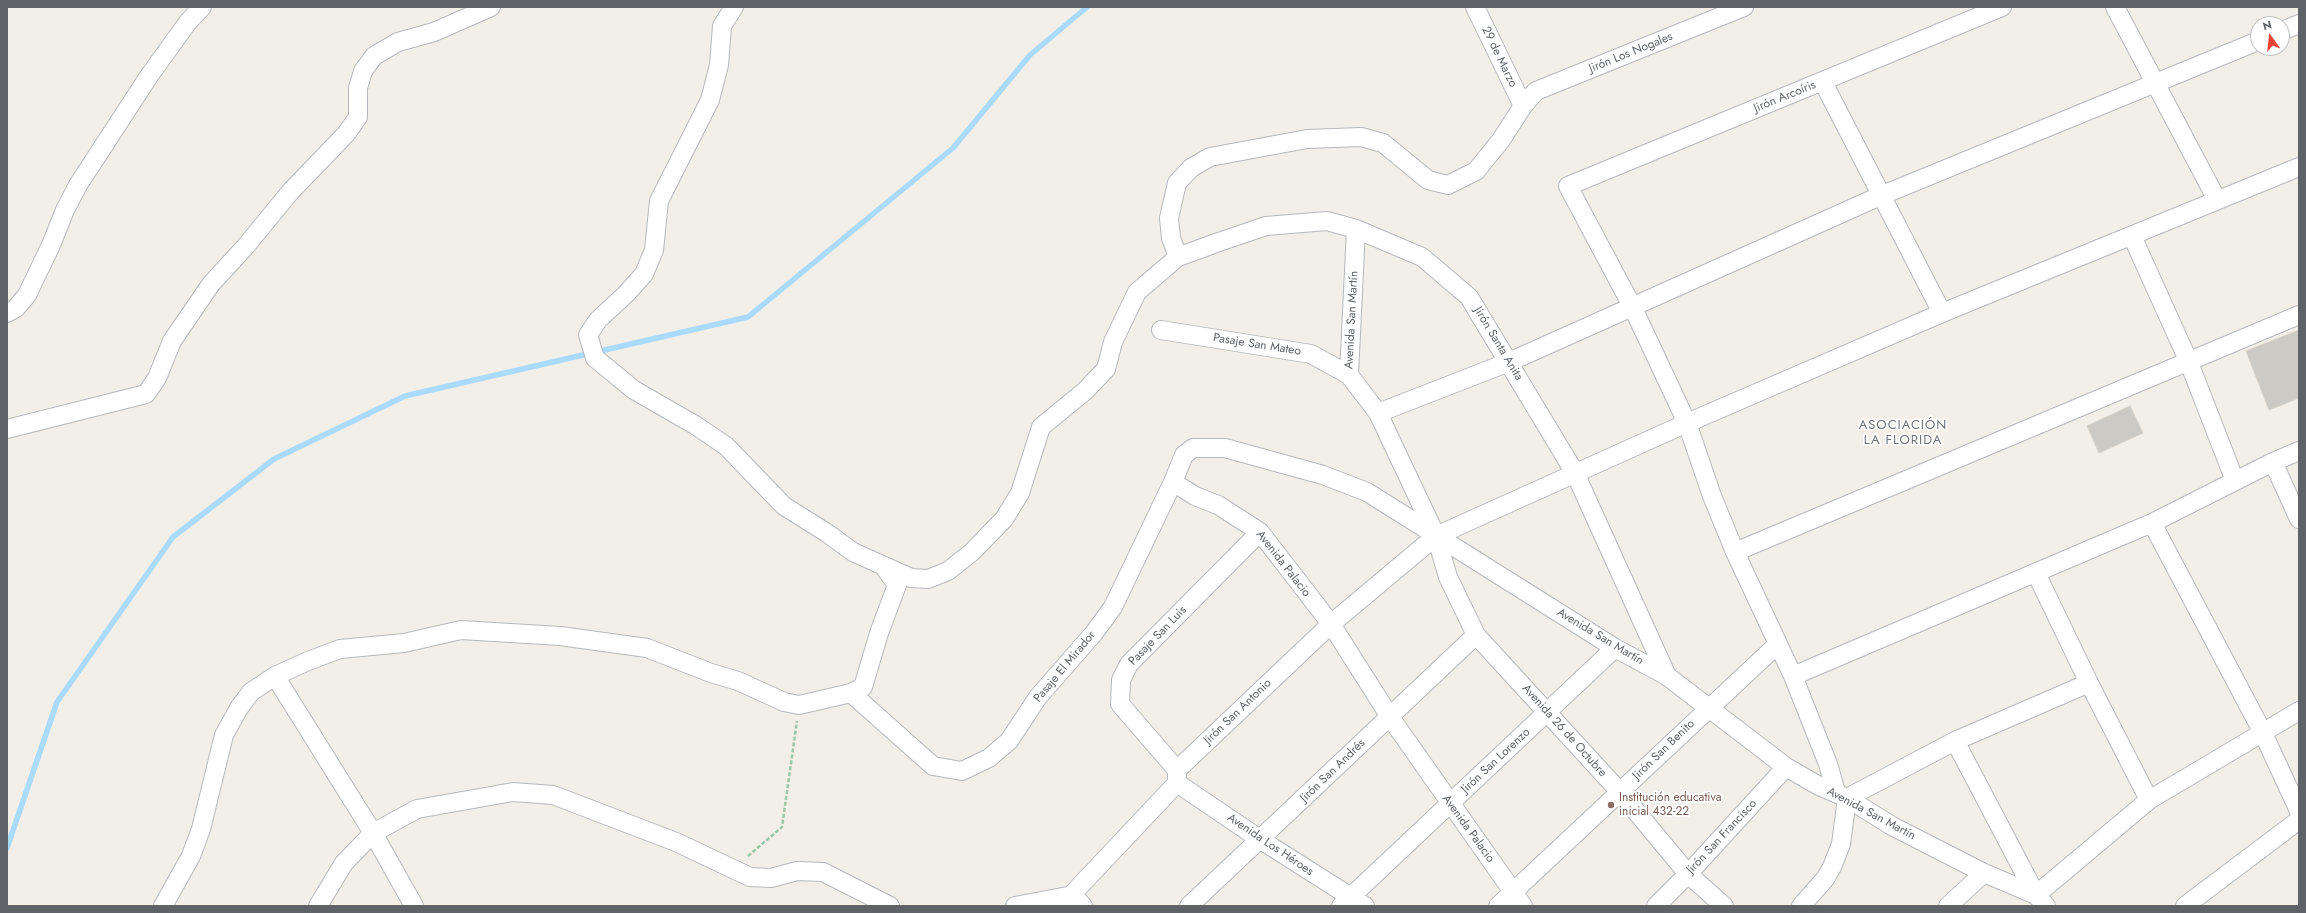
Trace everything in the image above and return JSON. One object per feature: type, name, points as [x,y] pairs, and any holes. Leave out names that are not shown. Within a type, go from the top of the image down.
[{"type":"street","points":[[7,313],[16,308],[27,295],[51,245],[65,210],[78,185],[149,76],[188,22],[202,7]]},
{"type":"street","points":[[7,428],[146,394],[157,378],[172,341],[211,284],[245,247],[291,191],[346,134],[358,117],[358,88],[363,71],[374,56],[398,42],[434,32],[491,7]]},
{"type":"street","points":[[734,7],[722,26],[719,66],[710,100],[659,202],[654,250],[644,274],[626,294],[598,320],[588,335],[596,358],[634,390],[695,425],[726,446],[784,506],[827,533],[852,552],[910,578],[928,579],[948,571],[972,552],[1004,519],[1020,493],[1041,427],[1085,391],[1106,369],[1113,342],[1136,292],[1178,257]]},
{"type":"street","name":"29 de Marzo","points":[[1476,7],[1523,106]]},
{"type":"street","name":"Jirón Los Nogales","points":[[1178,257],[1171,238],[1169,218],[1177,183],[1191,168],[1210,157],[1307,139],[1361,137],[1383,143],[1428,180],[1448,185],[1476,171],[1502,140],[1523,106],[1536,91],[1744,7]]},
{"type":"street","name":"Jirón Arcoíris","points":[[1634,308],[1568,186],[2002,7]]},
{"type":"street","points":[[2115,7],[2217,200]]},
{"type":"street","points":[[1378,413],[1510,362],[1634,308],[1880,196],[2250,44]]},
{"type":"street","points":[[1823,82],[1880,196],[1942,313]]},
{"type":"street","name":"Jirón San Antonio","points":[[1072,902],[1177,776],[1331,624],[1436,536],[1687,423],[1942,313],[2299,167]]},
{"type":"street","name":"Jirón Santa Anita","points":[[1178,257],[1266,226],[1327,221],[1356,229],[1422,257],[1469,297],[1510,362],[1574,473],[1667,676]]},
{"type":"street","name":"Avenida San Martín","points":[[1356,229],[1349,375],[1378,413],[1436,536],[1615,648],[1667,676],[1786,767],[1819,786],[1842,795],[1892,826],[2041,901]]},
{"type":"street","points":[[2132,236],[2188,360],[2235,481]]},
{"type":"street","points":[[1634,308],[1687,423],[1712,496],[1735,552],[1793,676],[1842,795],[1841,844],[1825,879],[1801,906]]},
{"type":"street","points":[[1735,552],[2188,360],[2299,315]]},
{"type":"street","name":"Pasaje San Mateo","points":[[1161,330],[1311,354],[1349,375]]},
{"type":"street","points":[[1173,482],[1184,455],[1193,448],[1225,448],[1323,475],[1367,492],[1436,536]]},
{"type":"street","points":[[1793,676],[2036,574],[2152,523],[2273,462],[2299,451]]},
{"type":"street","points":[[2273,462],[2299,519]]},
{"type":"street","name":"Avenida Palacio","points":[[1173,482],[1195,496],[1218,505],[1260,532],[1331,624],[1390,717],[1518,900]]},
{"type":"street","name":"Pasaje El Mirador","points":[[851,693],[933,766],[962,770],[989,758],[1009,741],[1038,697],[1094,633],[1113,607],[1173,482]]},
{"type":"street","points":[[2152,523],[2263,733],[2299,811]]},
{"type":"street","name":"Pasaje San Luis","points":[[1177,776],[1120,704],[1121,680],[1129,664],[1260,532]]},
{"type":"street","name":"Avenida 26 de Octubre","points":[[1436,536],[1448,577],[1476,635],[1620,792],[1688,874],[1724,906]]},
{"type":"street","points":[[163,906],[191,856],[202,829],[224,735],[238,708],[251,692],[275,676],[340,649],[404,643],[461,630],[560,636],[646,648],[711,673],[738,680],[784,702],[799,705],[851,693],[863,687],[879,633],[897,585],[883,566]]},
{"type":"street","points":[[2036,574],[2089,683],[2149,800]]},
{"type":"street","name":"Jirón San Andrés","points":[[1189,906],[1261,840],[1476,635]]},
{"type":"street","name":"Jirón San Benito","points":[[1498,906],[1518,900],[1620,792],[1778,644]]},
{"type":"street","name":"Jirón San Lorenzo","points":[[1352,903],[1450,804],[1615,648]]},
{"type":"street","points":[[275,676],[373,833],[414,906]]},
{"type":"street","points":[[1842,795],[1954,741],[2089,683]]},
{"type":"street","points":[[1954,741],[2041,901],[2149,800],[2299,711]]},
{"type":"street","name":"Jirón San Francisco","points":[[1656,906],[1688,874],[1786,767]]},
{"type":"street","name":"Avenida Los Héroes","points":[[1177,776],[1261,840],[1352,903]]},
{"type":"street","points":[[318,906],[344,863],[373,833],[417,809],[513,792],[552,795],[676,842],[732,870],[750,877],[771,878],[797,871],[823,872],[890,906]]},
{"type":"street","points":[[2185,906],[2299,820]]},
{"type":"street","points":[[1948,906],[1984,873]]},
{"type":"street","points":[[1015,906],[1072,902]]},
{"type":"path","points":[[732,870],[782,827],[799,705]]},
{"type":"building","points":[[2299,330],[2299,398],[2269,410],[2246,351]]},
{"type":"building","points":[[2130,406],[2143,433],[2099,453],[2087,426]]},
{"type":"waterway","points":[[7,848],[57,702],[173,537],[274,459],[405,396],[748,317],[953,148],[1030,55],[1087,7]]},
{"type":"place","name":"Institución educativa inicial 432-22","points":[[1611,805]]},
{"type":"district","name":"ASOCIACIÓN LA FLORIDA","points":[[1903,434]]}]
